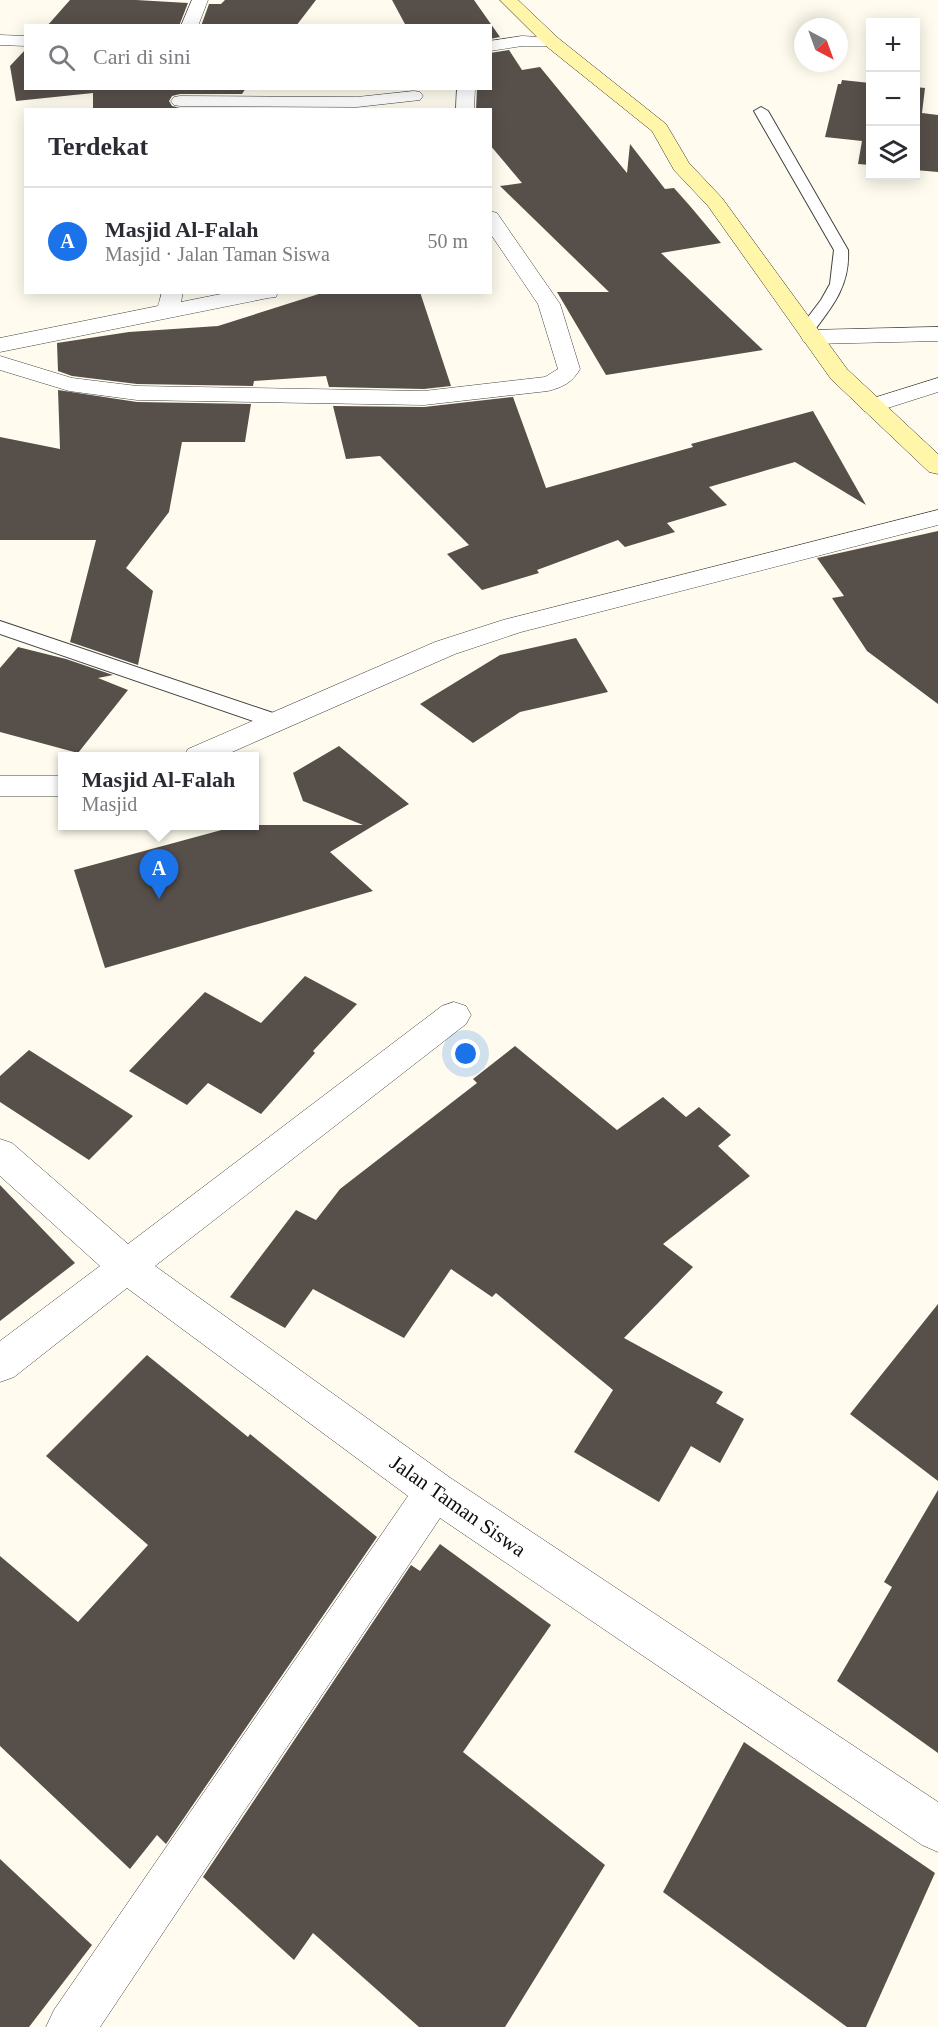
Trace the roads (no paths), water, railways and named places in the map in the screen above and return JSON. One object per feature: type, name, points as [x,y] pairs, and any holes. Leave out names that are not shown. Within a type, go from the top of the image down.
[{"type":"street","points":[[190,24],[200,0]]},
{"type":"street","points":[[507,0],[552,42],[659,129],[681,166],[714,202],[838,374],[938,467]]},
{"type":"street","points":[[0,40],[24,41]]},
{"type":"street","points":[[492,46],[522,42],[552,42]]},
{"type":"street","points":[[465,108],[466,90]]},
{"type":"street","points":[[180,100],[357,102],[414,96]]},
{"type":"street","points":[[0,363],[69,384],[136,393],[424,398],[548,384],[560,380],[565,377],[569,369],[549,304],[492,220]]},
{"type":"street","points":[[0,345],[170,302],[248,294]]},
{"type":"street","points":[[809,333],[938,334]]},
{"type":"street","points":[[872,406],[938,385]]},
{"type":"street","points":[[207,752],[445,648],[512,626],[938,517]]},
{"type":"street","points":[[0,786],[58,786]]},
{"type":"street","points":[[0,1364],[454,1015]]},
{"type":"street","name":"Jalan Taman Siswa","points":[[0,1154],[126,1266],[435,1491],[938,1829]]},
{"type":"street","points":[[71,2027],[435,1491]]},
{"type":"lane","points":[[760,111],[841,250],[842,264],[837,289],[809,333]]},
{"type":"lane","points":[[0,627],[275,721]]},
{"type":"place","name":"Masjid Al-Falah","points":[[159,899]]}]
